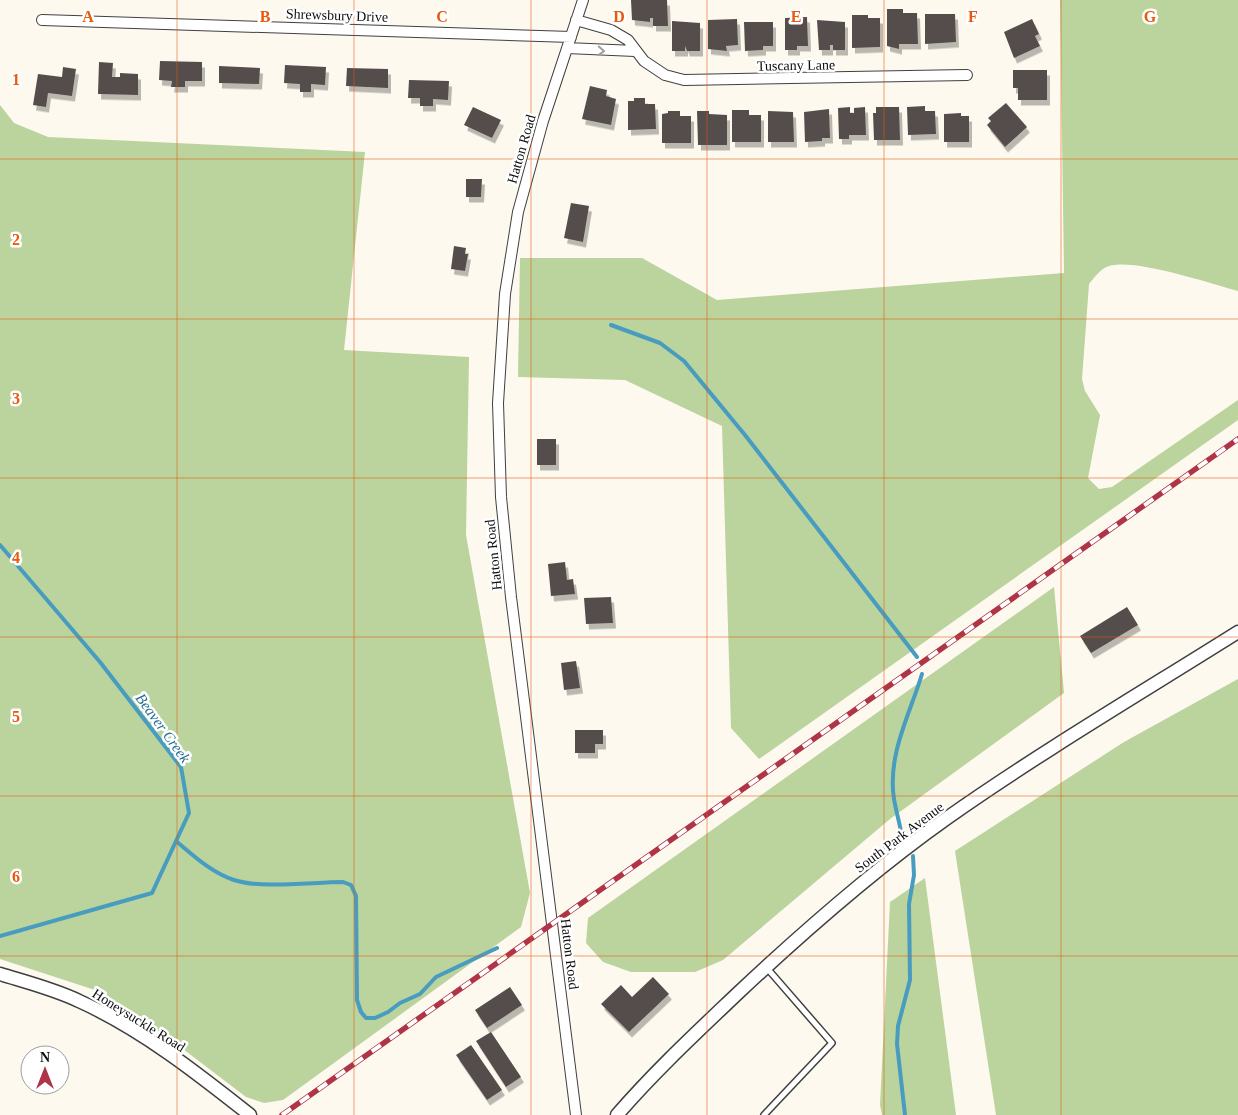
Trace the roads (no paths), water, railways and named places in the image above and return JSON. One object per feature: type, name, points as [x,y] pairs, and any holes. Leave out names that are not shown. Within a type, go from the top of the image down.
[{"type":"street","name":"Hatton Road","points":[[576,1115],[511,597],[498,448],[500,355],[511,246],[529,166],[583,0]]},
{"type":"street","name":"Shrewsbury Drive","points":[[42,20],[571,37]]},
{"type":"street","name":"Tuscany Lane","points":[[576,20],[611,30],[628,40],[644,61],[665,74],[684,80],[967,74]]},
{"type":"street","points":[[567,48],[635,51]]},
{"type":"street","name":"South Park Avenue","points":[[617,1115],[668,1060],[766,967],[867,879],[948,818],[1238,632]]},
{"type":"street","name":"Honeysuckle Road","points":[[0,974],[78,1000],[106,1014],[173,1057],[250,1115]]},
{"type":"lane","points":[[764,1115],[832,1043],[766,967]]},
{"type":"waterway","points":[[611,325],[660,343],[684,361],[745,435],[917,657]]},
{"type":"waterway","name":"Beaver Creek","points":[[0,545],[100,662],[181,767],[189,813],[152,893],[0,936]]},
{"type":"waterway","points":[[902,837],[894,799],[894,767],[901,735],[922,674]]},
{"type":"waterway","points":[[176,841],[211,869],[226,877],[245,883],[343,882],[351,885],[356,896],[357,1000],[361,1012],[366,1018],[375,1018],[388,1012],[400,1003],[420,994],[436,977],[497,948]]},
{"type":"waterway","points":[[905,1115],[897,1044],[898,1026],[910,980],[909,904],[914,875],[913,856]]},
{"type":"railway","points":[[282,1115],[1238,439]]}]
